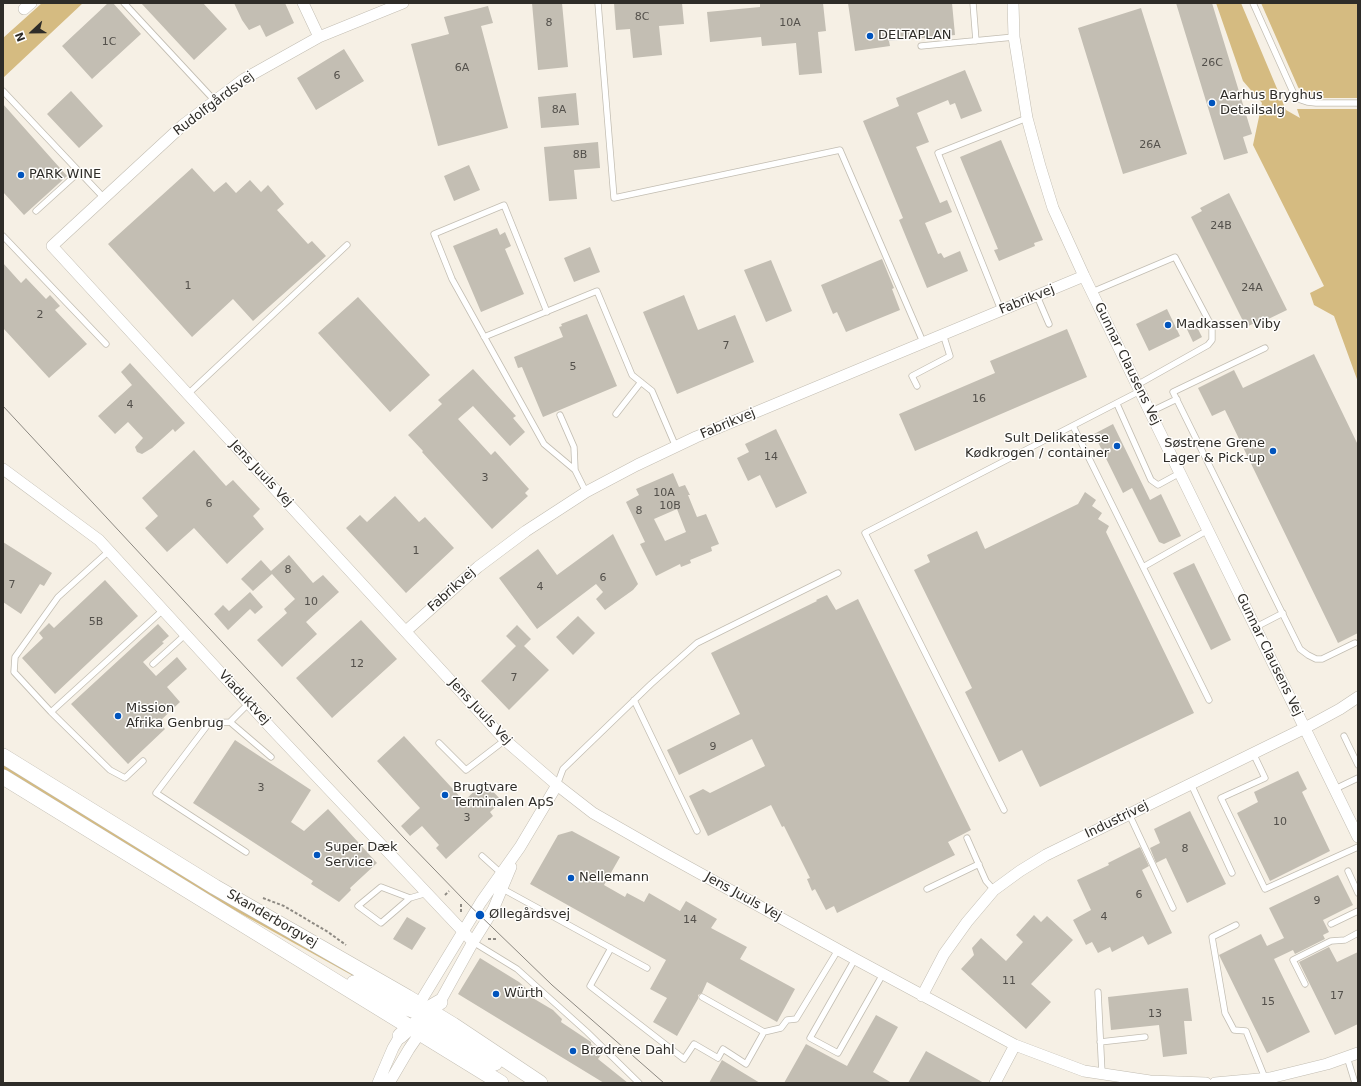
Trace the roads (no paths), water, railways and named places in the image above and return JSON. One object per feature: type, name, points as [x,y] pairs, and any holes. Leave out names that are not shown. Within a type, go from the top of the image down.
[{"type":"main road","name":"Skanderborgvej","points":[[3,756],[215,887],[420,1018],[501,1083]]},
{"type":"main road","name":"Skanderborgvej","points":[[3,777],[295,956],[420,1018],[540,1083]]},
{"type":"main road","points":[[420,1018],[533,1083]]},
{"type":"street","points":[[303,3],[319,37]]},
{"type":"street","name":"Rudolfgårdsvej","points":[[52,246],[183,125],[244,79],[319,37],[403,3]]},
{"type":"street","name":"Gunnar Clausens Vej","points":[[1013,3],[1014,37],[1028,118],[1040,166],[1053,208],[1084,276],[1358,837]]},
{"type":"street","name":"Jens Juuls Vej","points":[[52,246],[505,740],[557,786],[593,813],[838,950],[1015,1045],[1084,1071],[1150,1082],[1206,1083]]},
{"type":"street","name":"Fabrikvej","points":[[406,631],[478,566],[526,531],[586,492],[637,464],[942,334],[1084,276]]},
{"type":"street","name":"Viaduktvej","points":[[3,469],[99,540],[249,703],[473,942]]},
{"type":"street","name":"Industrivej","points":[[922,996],[944,954],[967,922],[994,890],[1020,871],[1046,856],[1129,814],[1305,728],[1340,709],[1358,697]]},
{"type":"street","points":[[389,1083],[409,1049],[420,1018],[463,931],[501,881],[557,786]]},
{"type":"street","points":[[378,1083],[393,1048],[420,1018],[473,942],[493,910],[501,881]]},
{"type":"street","points":[[994,1083],[1015,1045]]},
{"type":"street","points":[[1215,1083],[1245,1082],[1265,1078],[1327,1064],[1358,1053]]},
{"type":"lane","points":[[124,3],[215,101]]},
{"type":"lane","points":[[598,3],[614,198],[840,150],[923,342]]},
{"type":"lane","points":[[973,3],[976,41]]},
{"type":"lane","points":[[1253,3],[1292,92],[1298,98],[1307,102],[1358,103]]},
{"type":"lane","points":[[921,46],[1014,37]]},
{"type":"lane","points":[[3,91],[104,198]]},
{"type":"lane","points":[[1002,310],[938,153],[1028,118]]},
{"type":"lane","points":[[36,211],[79,172]]},
{"type":"lane","points":[[547,312],[504,205],[434,234],[452,279],[544,444],[575,470],[586,492]]},
{"type":"lane","points":[[3,236],[106,344]]},
{"type":"lane","points":[[188,394],[347,246]]},
{"type":"lane","points":[[1004,810],[865,534],[1117,404],[1139,388],[1208,345],[1212,340],[1212,327],[1175,258],[1092,292]]},
{"type":"lane","points":[[484,337],[597,291],[632,375],[652,391],[676,447]]},
{"type":"lane","points":[[1037,296],[1049,324]]},
{"type":"lane","points":[[917,386],[912,376],[950,356],[942,334]]},
{"type":"lane","points":[[1265,348],[1173,392],[1300,649],[1316,659],[1322,659],[1355,643]]},
{"type":"lane","points":[[616,414],[641,382]]},
{"type":"lane","points":[[1150,412],[1177,399]]},
{"type":"lane","points":[[1117,404],[1151,480],[1158,485],[1180,473]]},
{"type":"lane","points":[[560,415],[574,447],[575,470]]},
{"type":"lane","points":[[1073,426],[1210,700]]},
{"type":"lane","points":[[1143,567],[1208,530]]},
{"type":"lane","points":[[109,551],[58,597],[15,657],[14,672],[50,712],[110,770],[125,778],[143,761]]},
{"type":"lane","points":[[557,786],[563,769],[634,700],[697,643],[838,573]]},
{"type":"lane","points":[[50,712],[163,610]]},
{"type":"lane","points":[[1256,627],[1283,613]]},
{"type":"lane","points":[[153,664],[186,634]]},
{"type":"lane","points":[[634,700],[697,831]]},
{"type":"lane","points":[[246,852],[156,793],[209,724],[230,722],[249,703]]},
{"type":"lane","points":[[230,722],[272,757]]},
{"type":"lane","points":[[1344,736],[1358,765]]},
{"type":"lane","points":[[440,744],[466,770],[505,740]]},
{"type":"lane","points":[[1253,753],[1265,778],[1221,798],[1265,889],[1358,847]]},
{"type":"lane","points":[[1335,789],[1358,778]]},
{"type":"lane","points":[[1190,784],[1232,873]]},
{"type":"lane","points":[[1129,814],[1173,908]]},
{"type":"lane","points":[[967,838],[986,881],[994,890]]},
{"type":"lane","points":[[482,856],[501,881],[611,948],[647,968]]},
{"type":"lane","points":[[927,889],[979,864]]},
{"type":"lane","points":[[1348,871],[1358,893]]},
{"type":"lane","points":[[410,898],[381,888],[358,906],[381,922],[410,898],[427,893]]},
{"type":"lane","points":[[1331,924],[1358,911]]},
{"type":"lane","points":[[1236,925],[1212,937],[1224,1013],[1234,1030],[1246,1031],[1265,1078]]},
{"type":"lane","points":[[1305,984],[1293,960],[1331,941],[1345,940],[1358,933]]},
{"type":"lane","points":[[473,942],[517,969],[587,1032],[639,1083]]},
{"type":"lane","points":[[611,948],[590,986],[684,1059],[694,1044],[718,1058],[724,1049],[746,1064],[764,1032]]},
{"type":"lane","points":[[702,998],[764,1032],[782,1028],[787,1020],[796,1019],[838,950]]},
{"type":"lane","points":[[855,959],[810,1038],[817,1042],[838,1053],[882,974]]},
{"type":"lane","points":[[1098,992],[1102,1074]]},
{"type":"lane","points":[[1100,1042],[1145,1037]]},
{"type":"lane","points":[[1347,1057],[1355,1083]]},
{"type":"tram line","points":[[3,406],[404,838],[464,900],[552,985],[664,1083]]},
{"type":"place","name":"DELTAPLAN","points":[[870,36]]},
{"type":"place","name":"Aarhus Bryghus Detailsalg","points":[[1212,103]]},
{"type":"place","name":"PARK WINE","points":[[21,175]]},
{"type":"place","name":"Madkassen Viby","points":[[1168,325]]},
{"type":"place","name":"Sult Delikatesse Kødkrogen / container","points":[[1117,446]]},
{"type":"place","name":"Søstrene Grene Lager & Pick-up","points":[[1273,451]]},
{"type":"place","name":"Mission Afrika Genbrug","points":[[118,716]]},
{"type":"place","name":"Brugtvare Terminalen ApS","points":[[445,795]]},
{"type":"place","name":"Super Dæk Service","points":[[317,855]]},
{"type":"place","name":"Nellemann","points":[[571,878]]},
{"type":"place","name":"Øllegårdsvej","points":[[480,915]]},
{"type":"place","name":"Würth","points":[[496,994]]},
{"type":"place","name":"Brødrene Dahl","points":[[573,1051]]}]
